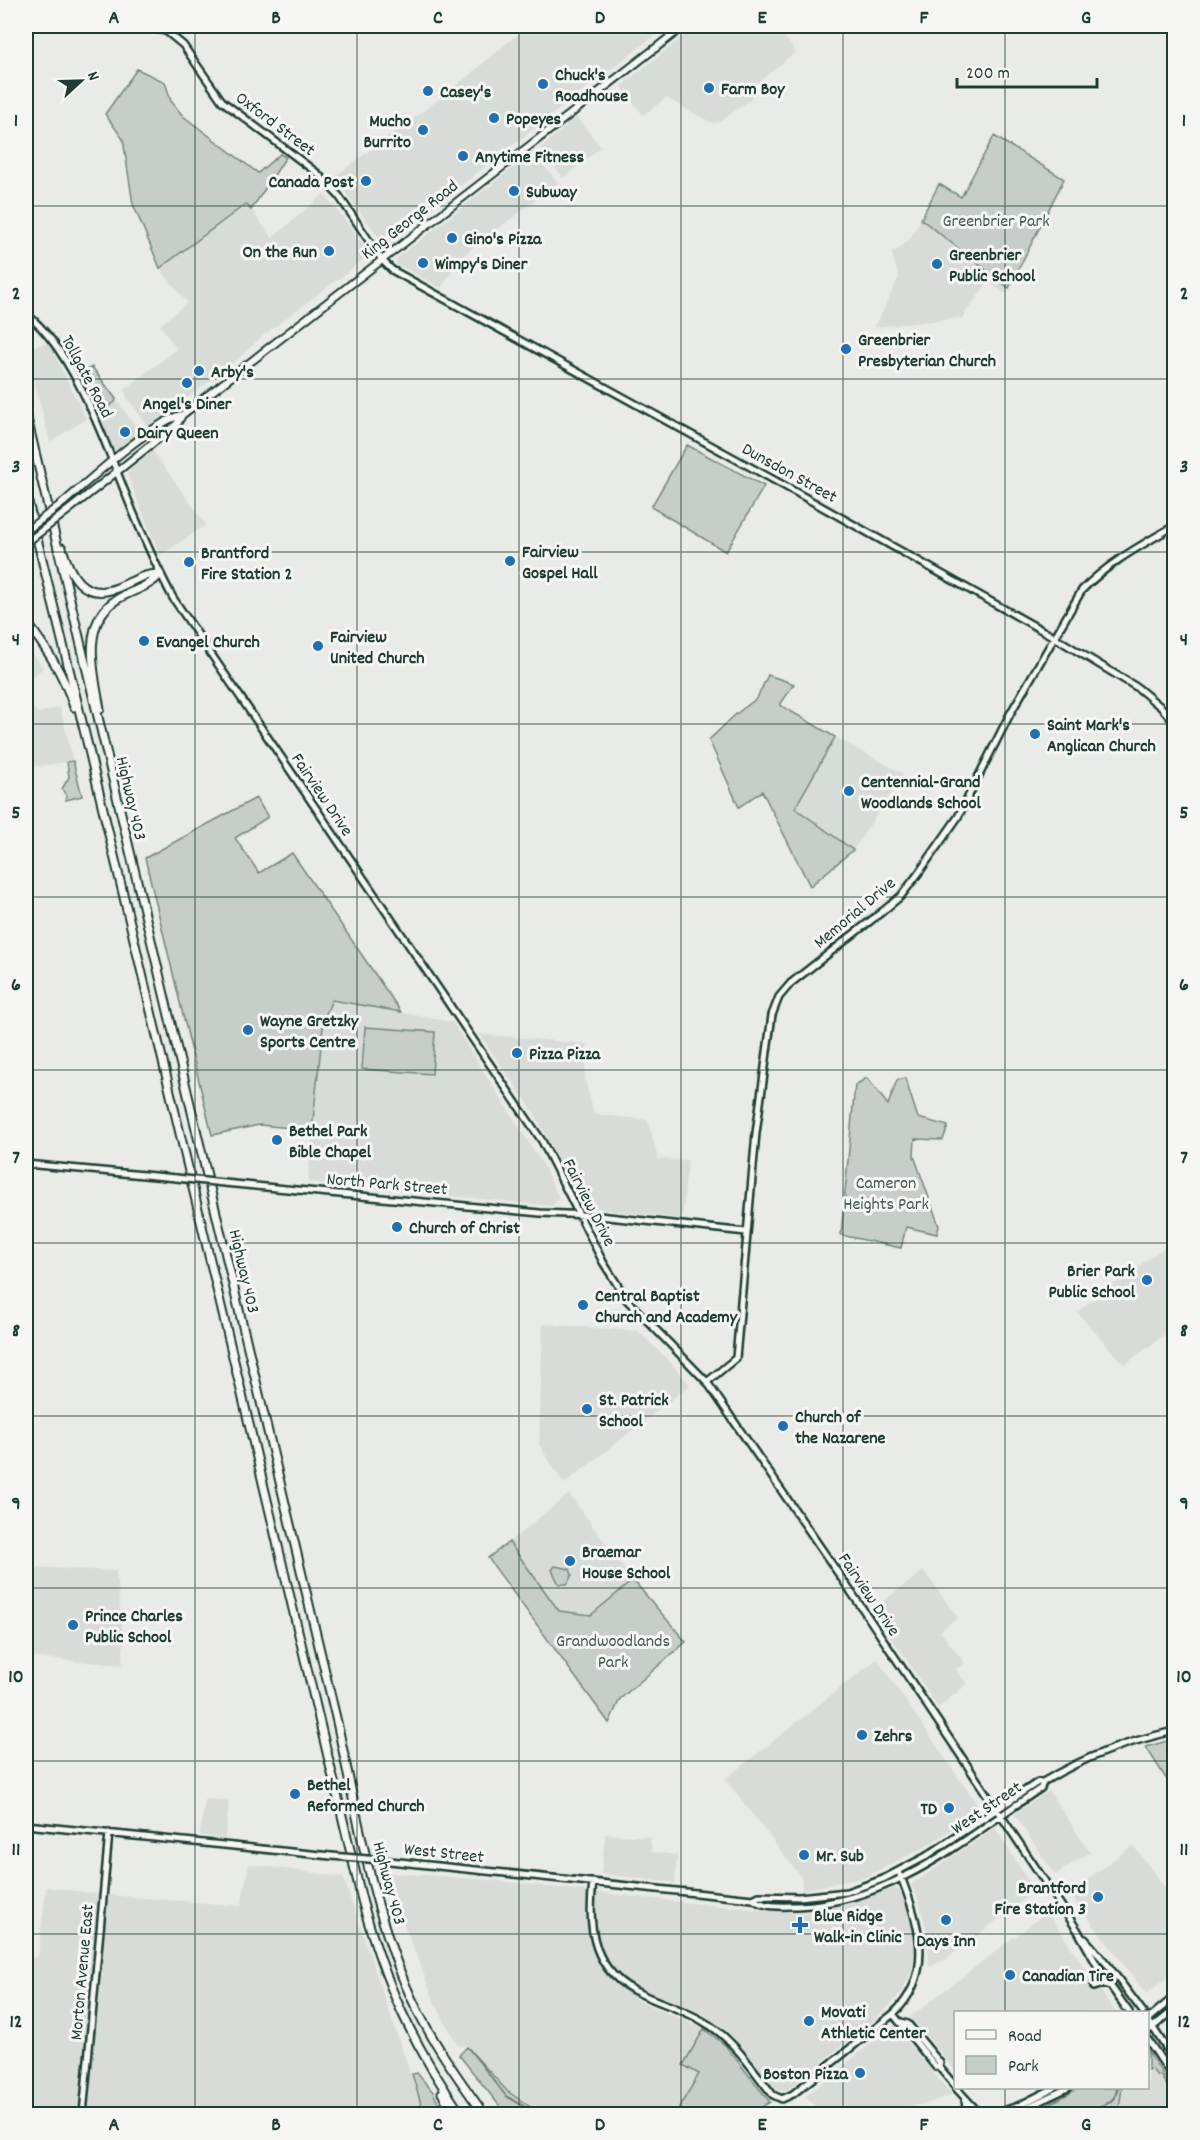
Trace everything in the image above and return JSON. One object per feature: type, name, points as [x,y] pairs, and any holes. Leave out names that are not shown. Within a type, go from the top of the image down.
[{"type":"highway","name":"Highway 403","points":[[26,414],[377,1900],[406,1986],[423,2022],[459,2081],[484,2115]]},
{"type":"highway","name":"Highway 403","points":[[26,494],[362,1900],[376,1950],[395,2001],[415,2041],[461,2115]]},
{"type":"highway","points":[[52,527],[68,568],[78,582],[90,589],[101,591],[115,589],[149,573],[160,574]]},
{"type":"highway","points":[[108,762],[94,678],[93,637],[98,618],[104,609],[117,599],[153,582],[160,574]]},
{"type":"highway","points":[[26,621],[53,657],[67,686],[88,746]]},
{"type":"highway","points":[[436,2077],[454,2115]]},
{"type":"highway","points":[[459,2081],[468,2088],[490,2115]]},
{"type":"main road","name":"Oxford Street","points":[[141,26],[166,31],[183,45],[222,101],[317,173],[339,196],[382,260]]},
{"type":"main road","name":"King George Road","points":[[26,543],[177,424],[182,415],[684,26]]},
{"type":"main road","name":"Dunsdon Street","points":[[382,260],[399,274],[1054,637],[1138,688],[1162,708],[1174,722]]},
{"type":"main road","name":"Tollgate Road","points":[[26,314],[51,338],[64,358],[113,461]]},
{"type":"main road","name":"King George Road","points":[[26,531],[172,417],[182,415]]},
{"type":"main road","name":"Fairview Drive","points":[[113,461],[160,574],[179,608],[542,1141],[603,1262],[627,1300],[707,1382],[879,1633],[1078,1931]]},
{"type":"main road","name":"Memorial Drive","points":[[707,1382],[736,1358],[756,1133],[770,1024],[779,997],[791,983],[901,896],[918,874],[958,817],[1010,714],[1082,590],[1092,579],[1117,561],[1174,526]]},
{"type":"main road","name":"North Park Street","points":[[26,1164],[579,1214],[746,1232]]},
{"type":"main road","name":"West Street","points":[[26,1825],[753,1899],[759,1896],[810,1896],[847,1892],[899,1872],[1038,1782],[1043,1782],[1100,1752],[1174,1731]]},
{"type":"main road","name":"West Street","points":[[753,1899],[758,1904],[811,1905],[855,1897],[902,1880],[1041,1788],[1043,1782]]},
{"type":"main road","name":"Morton Avenue East","points":[[83,2115],[109,1833]]},
{"type":"main road","name":"West Street","points":[[939,1848],[942,1854]]},
{"type":"main road","points":[[593,1882],[591,1916],[593,1937],[602,1961],[615,1976],[639,1993],[703,2021],[726,2037],[777,2098],[782,2099],[792,2094],[893,2014],[903,2005],[909,1995],[917,1974],[920,1955],[916,1915],[899,1872]]},
{"type":"main road","points":[[1078,1931],[1128,2011]]},
{"type":"main road","points":[[1078,1931],[1107,1964],[1142,2011]]},
{"type":"main road","points":[[1094,1987],[1103,1984],[1111,1986]]},
{"type":"main road","points":[[1149,2019],[1174,1997]]},
{"type":"main road","points":[[1174,2010],[1150,2029],[1174,2060]]},
{"type":"main road","points":[[893,2014],[936,2067],[939,2067],[954,2085]]},
{"type":"main road","points":[[1149,2042],[1174,2079]]},
{"type":"main road","points":[[958,2089],[980,2115]]},
{"type":"main road","points":[[995,2115],[1052,2089]]},
{"type":"main road","points":[[1013,2115],[1066,2089]]},
{"type":"main road","points":[[964,2097],[966,2109],[964,2115]]},
{"type":"main road","points":[[970,2104],[974,2115]]},
{"type":"shaded area","points":[[528,26],[667,26],[388,242],[382,242],[334,177],[446,94]]},
{"type":"shaded area","points":[[696,26],[776,26],[796,52],[751,88],[752,98],[720,122],[712,123],[666,98],[643,115],[621,86]]},
{"type":"shaded area","points":[[576,117],[601,147],[563,178],[541,148]]},
{"type":"shaded area","points":[[533,152],[558,183],[461,257],[441,288],[396,264],[396,259]]},
{"type":"shaded area","points":[[324,194],[370,255],[264,335],[232,364],[150,426],[147,425],[127,398],[124,390],[177,349],[160,325],[187,303],[160,268],[247,204],[272,238]]},
{"type":"shaded area","name":"Greenbrier Public School","points":[[921,219],[1009,288],[1006,294],[988,282],[962,318],[875,327],[899,277],[891,252],[909,240]]},
{"type":"shaded area","points":[[49,343],[86,419],[50,442],[26,350],[26,348]]},
{"type":"shaded area","points":[[116,399],[140,433],[117,452],[112,448],[97,413],[115,402]]},
{"type":"shaded area","points":[[152,450],[206,525],[160,556],[127,474]]},
{"type":"shaded area","points":[[26,643],[43,668],[26,682]]},
{"type":"shaded area","points":[[26,698],[38,713],[60,707],[73,761],[26,768]]},
{"type":"shaded area","name":"Centennial-Grand Woodlands School","points":[[835,737],[904,774],[853,850],[795,808]]},
{"type":"shaded area","points":[[332,1000],[452,1022],[542,1163],[559,1198],[552,1206],[308,1182],[324,1018]]},
{"type":"shaded area","points":[[479,1034],[587,1044],[585,1079],[594,1114],[648,1120],[658,1159],[688,1160],[682,1219],[583,1207],[533,1111]]},
{"type":"shaded area","name":"Brier Park Public School","points":[[1172,1245],[1174,1247],[1174,1328],[1124,1365],[1077,1312],[1164,1247],[1166,1249]]},
{"type":"shaded area","name":"St. Patrick School","points":[[543,1324],[638,1331],[690,1385],[564,1484],[539,1445]]},
{"type":"shaded area","name":"Braemar House School","points":[[569,1494],[633,1580],[591,1615],[559,1611],[509,1542]]},
{"type":"shaded area","name":"Prince Charles Public School","points":[[30,1567],[116,1571],[124,1643],[122,1665],[26,1657],[26,1607]]},
{"type":"shaded area","points":[[924,1571],[958,1618],[940,1631],[965,1663],[956,1669],[967,1684],[938,1708],[871,1610]]},
{"type":"shaded area","points":[[877,1659],[981,1810],[925,1847],[863,1878],[802,1890],[801,1877],[725,1779]]},
{"type":"shaded area","points":[[1049,1791],[1090,1852],[1055,1875],[1014,1814]]},
{"type":"shaded area","points":[[205,1798],[229,1802],[225,1839],[200,1835]]},
{"type":"shaded area","points":[[995,1828],[1035,1891],[945,1960],[929,1967],[927,1930],[918,1898],[911,1885]]},
{"type":"shaded area","points":[[605,1834],[650,1837],[652,1852],[677,1855],[675,1883],[601,1874]]},
{"type":"shaded area","points":[[1133,1845],[1174,1899],[1174,1972],[1146,1994],[1069,1893]]},
{"type":"shaded area","points":[[249,1864],[343,1877],[421,2104],[418,2109],[402,2114],[26,2114],[26,1956],[38,1957],[46,1887],[108,1895],[241,1906]]},
{"type":"shaded area","points":[[383,1872],[491,1880],[788,1912],[811,1912],[845,1905],[895,1888],[901,1892],[912,1915],[915,1954],[911,1973],[900,1994],[879,2016],[787,2090],[781,2091],[773,2088],[729,2033],[703,2014],[638,1988],[635,1999],[704,2029],[683,2065],[699,2073],[675,2114],[589,2114],[535,2110],[507,2091],[467,2047],[457,2045],[435,2003]]},
{"type":"shaded area","points":[[1047,1912],[1114,2011],[954,2011],[954,2069],[910,2017]]},
{"type":"shaded area","points":[[890,2028],[897,2029],[952,2095],[922,2105],[820,2114],[806,2096]]},
{"type":"shaded area","points":[[1154,2065],[1174,2095],[1174,2114],[1090,2114],[1115,2103],[1120,2089],[1149,2089],[1149,2068]]},
{"type":"green space","points":[[137,69],[165,82],[171,101],[183,116],[258,173],[280,154],[286,157],[251,210],[246,204],[160,268],[133,204],[123,139],[105,114]]},
{"type":"green space","name":"Greenbrier Park","points":[[994,136],[1064,179],[1009,288],[921,219],[939,184],[961,197]]},
{"type":"green space","points":[[92,367],[116,399],[98,414],[80,379],[81,373]]},
{"type":"green space","points":[[687,445],[764,486],[726,552],[651,507]]},
{"type":"green space","points":[[768,675],[794,684],[780,705],[835,737],[795,808],[853,850],[810,886],[762,791],[739,807],[709,740],[757,698]]},
{"type":"green space","points":[[73,761],[82,796],[66,800],[62,789],[69,777],[67,762]]},
{"type":"green space","points":[[256,798],[268,817],[235,838],[259,873],[292,853],[401,1012],[332,1000],[324,1018],[312,1130],[259,1125],[212,1135],[145,858]]},
{"type":"green space","points":[[365,1027],[435,1032],[432,1074],[362,1069]]},
{"type":"green space","name":"Cameron Heights Park","points":[[867,1078],[888,1105],[897,1080],[905,1078],[918,1118],[948,1126],[943,1140],[915,1139],[914,1156],[939,1226],[937,1234],[906,1227],[901,1248],[841,1235],[855,1085]]},
{"type":"green space","points":[[26,1499],[28,1499],[30,1567],[26,1607]]},
{"type":"green space","name":"Grandwoodlands Park","points":[[509,1542],[559,1611],[591,1615],[633,1580],[686,1642],[620,1699],[609,1723],[488,1558]]},
{"type":"green space","points":[[555,1566],[570,1569],[572,1575],[567,1584],[559,1584],[552,1570]]},
{"type":"green space","points":[[1174,1739],[1174,1791],[1146,1747]]},
{"type":"green space","points":[[704,2029],[725,2045],[770,2102],[750,2114],[675,2114],[699,2074],[683,2065]]},
{"type":"green space","points":[[467,2047],[507,2091],[535,2110],[589,2114],[506,2114],[459,2055]]},
{"type":"green space","points":[[1149,2053],[1174,2092],[1174,2096],[1160,2075],[1157,2076],[1152,2069],[1149,2070]]},
{"type":"green space","points":[[417,2073],[433,2092],[443,2114],[402,2114],[418,2109],[421,2104],[412,2074]]},
{"type":"green space","points":[[1077,2089],[1117,2089],[1115,2097],[1110,2102],[1080,2114],[1024,2114]]},
{"type":"green space","points":[[1118,2089],[1122,2089],[1118,2114],[1083,2114],[1109,2102]]},
{"type":"waterway","points":[[469,2049],[506,2096],[532,2111],[546,2114]]},
{"type":"waterway","points":[[1082,2114],[1109,2102],[1118,2089]]},
{"type":"place","name":"Chuck's Roadhouse","points":[[543,84]]},
{"type":"place","name":"Farm Boy","points":[[709,88]]},
{"type":"place","name":"Casey's","points":[[428,91]]},
{"type":"place","name":"Popeyes","points":[[494,118]]},
{"type":"place","name":"Mucho Burrito","points":[[423,130]]},
{"type":"place","name":"Anytime Fitness","points":[[463,156]]},
{"type":"place","name":"Canada Post","points":[[366,181]]},
{"type":"place","name":"Subway","points":[[514,191]]},
{"type":"place","name":"Gino's Pizza","points":[[452,238]]},
{"type":"place","name":"On the Run","points":[[329,251]]},
{"type":"place","name":"Wimpy's Diner","points":[[423,263]]},
{"type":"place","name":"Greenbrier Public School","points":[[937,264]]},
{"type":"place","name":"Greenbrier Presbyterian Church","points":[[846,349]]},
{"type":"place","name":"Arby's","points":[[199,371]]},
{"type":"place","name":"Angel's Diner","points":[[187,383]]},
{"type":"place","name":"Dairy Queen","points":[[125,432]]},
{"type":"place","name":"Fairview Gospel Hall","points":[[510,561]]},
{"type":"place","name":"Brantford Fire Station 2","points":[[189,562]]},
{"type":"place","name":"Evangel Church","points":[[144,641]]},
{"type":"place","name":"Fairview United Church","points":[[318,646]]},
{"type":"place","name":"Saint Mark's Anglican Church","points":[[1035,734]]},
{"type":"place","name":"Centennial-Grand Woodlands School","points":[[849,791]]},
{"type":"place","name":"Wayne Gretzky Sports Centre","points":[[248,1030]]},
{"type":"place","name":"Pizza Pizza","points":[[517,1053]]},
{"type":"place","name":"Bethel Park Bible Chapel","points":[[277,1140]]},
{"type":"place","name":"Church of Christ","points":[[397,1227]]},
{"type":"place","name":"Brier Park Public School","points":[[1147,1280]]},
{"type":"place","name":"Central Baptist Church and Academy","points":[[583,1305]]},
{"type":"place","name":"St. Patrick School","points":[[587,1409]]},
{"type":"place","name":"Church of the Nazarene","points":[[783,1426]]},
{"type":"place","name":"Braemar House School","points":[[570,1561]]},
{"type":"place","name":"Prince Charles Public School","points":[[73,1625]]},
{"type":"place","name":"Zehrs","points":[[862,1735]]},
{"type":"place","name":"Bethel Reformed Church","points":[[295,1794]]},
{"type":"place","name":"TD","points":[[949,1808]]},
{"type":"place","name":"Mr. Sub","points":[[804,1855]]},
{"type":"place","name":"Brantford Fire Station 3","points":[[1098,1897]]},
{"type":"place","name":"Days Inn","points":[[946,1920]]},
{"type":"place","name":"Blue Ridge Walk-in Clinic","points":[[800,1925]]},
{"type":"place","name":"Canadian Tire","points":[[1010,1975]]},
{"type":"place","name":"Movati Athletic Center","points":[[809,2021]]},
{"type":"place","name":"Boston Pizza","points":[[860,2073]]}]
